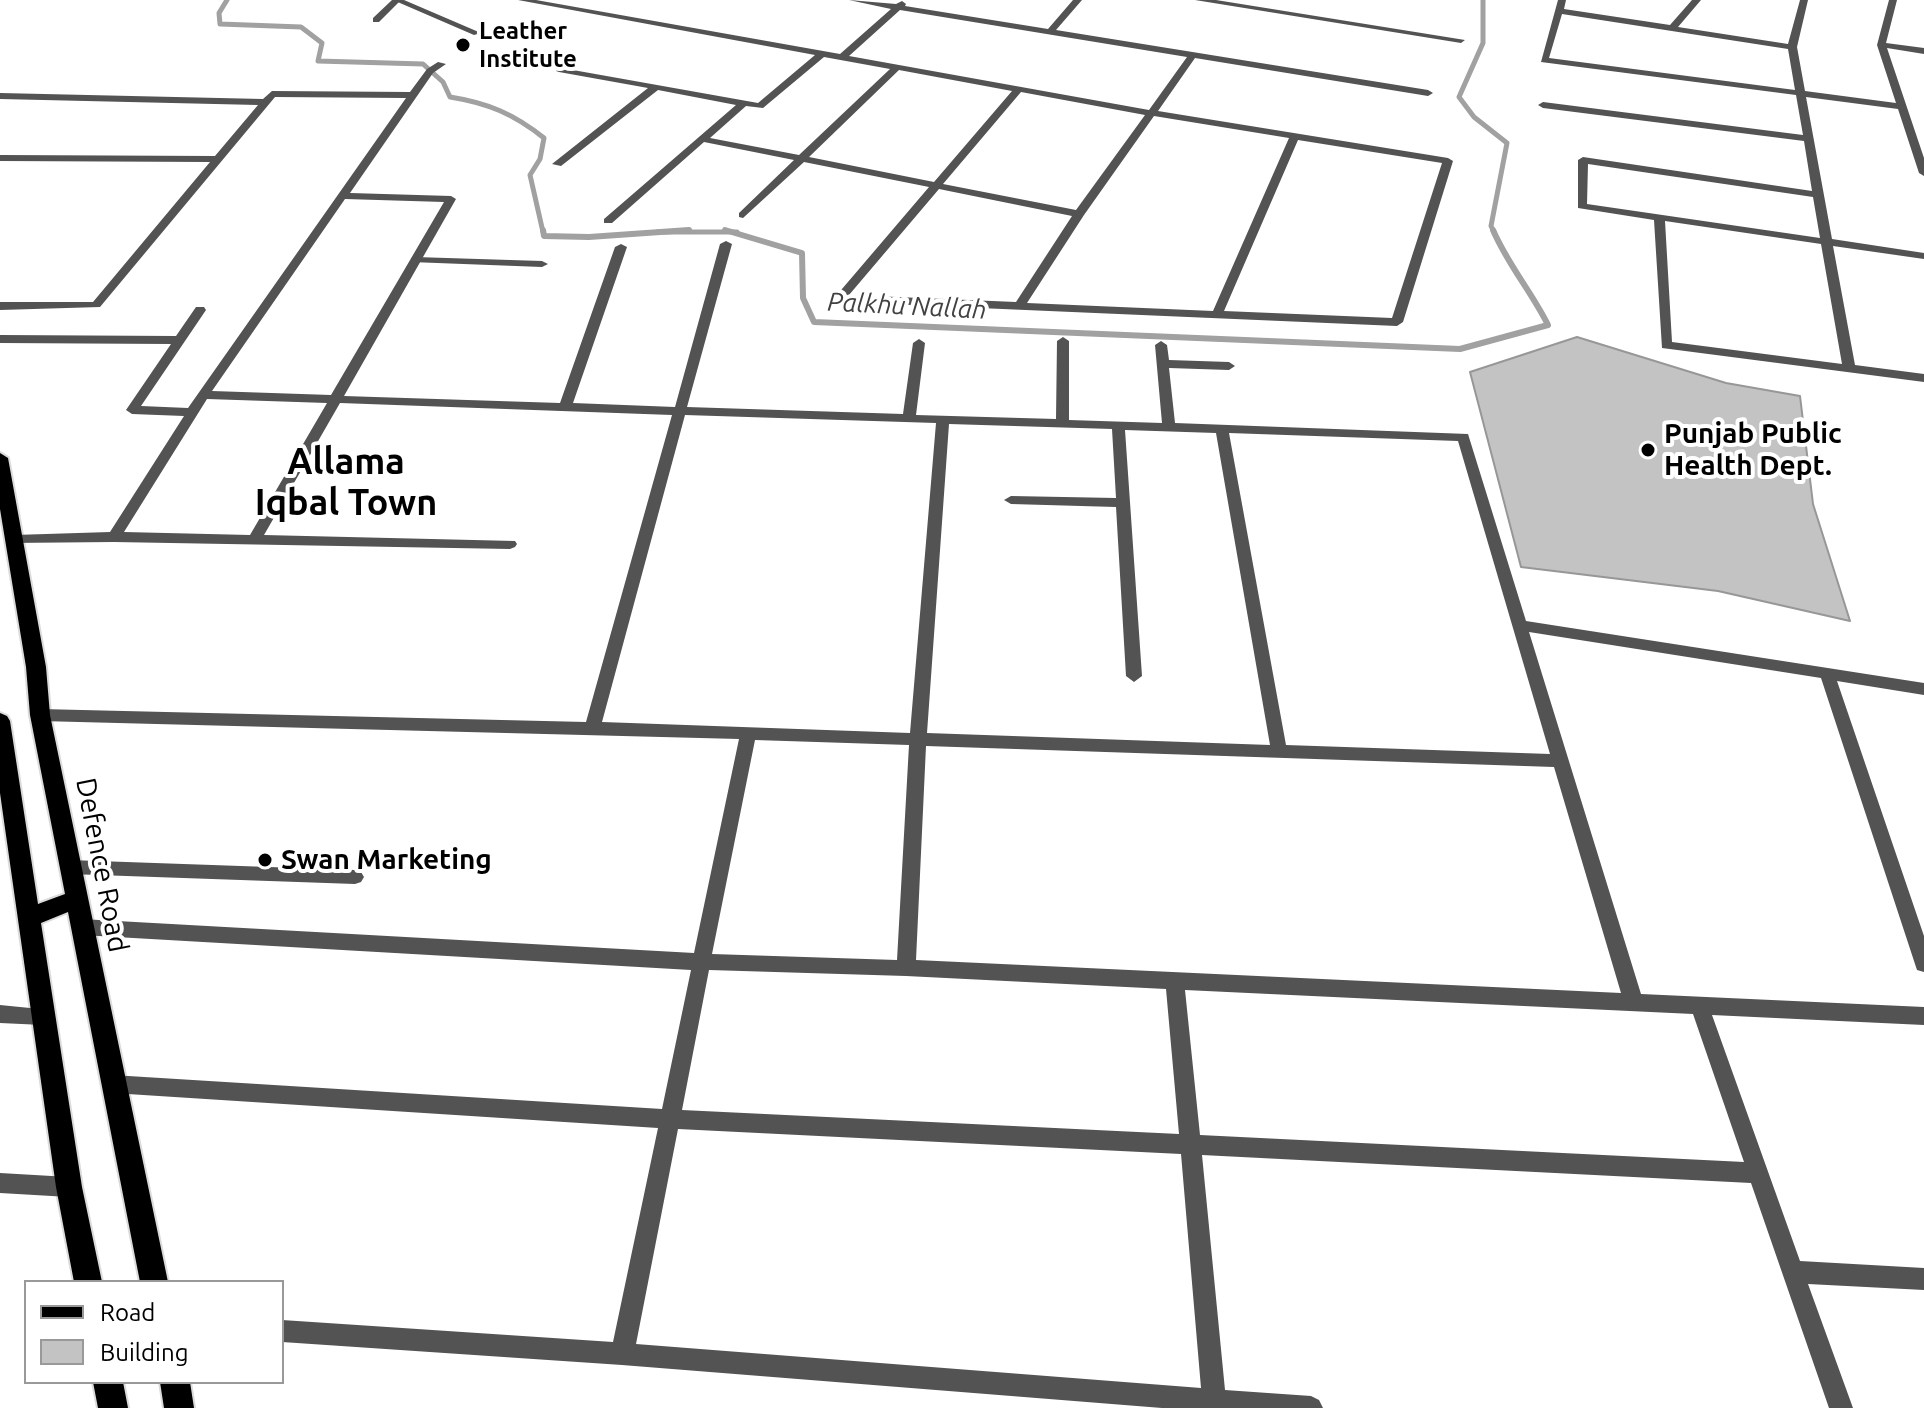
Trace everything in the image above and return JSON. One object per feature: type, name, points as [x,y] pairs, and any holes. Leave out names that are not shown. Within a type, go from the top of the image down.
[{"type":"main road","name":"Defence Road","points":[[0,458],[4,499],[14,540],[9,566],[154,1280]]},
{"type":"main road","points":[[0,721],[69,1187],[88,1280]]},
{"type":"main road","points":[[29,918],[76,899]]},
{"type":"main road","points":[[108,1384],[113,1408]]},
{"type":"main road","points":[[175,1384],[179,1408]]},
{"type":"street","points":[[376,20],[397,0],[477,33]]},
{"type":"street","points":[[522,0],[823,53],[1152,113],[1448,161],[1397,322],[840,298],[1019,89]]},
{"type":"street","points":[[564,8],[576,0]]},
{"type":"street","points":[[853,0],[1428,93]]},
{"type":"street","points":[[842,57],[907,0]]},
{"type":"street","points":[[1050,32],[1078,0]]},
{"type":"street","points":[[1199,0],[1461,40]]},
{"type":"street","points":[[1672,28],[1697,0]]},
{"type":"street","points":[[1804,0],[1792,47],[1829,242],[1849,369]]},
{"type":"street","points":[[1893,0],[1881,45],[1924,173]]},
{"type":"street","points":[[1792,47],[1672,28],[1561,5],[1544,60],[1899,106]]},
{"type":"street","points":[[1881,45],[1924,51]]},
{"type":"street","points":[[559,69],[760,106],[823,53]]},
{"type":"street","points":[[1020,305],[1079,214],[1193,55]]},
{"type":"street","points":[[114,537],[203,395],[430,71],[441,64]]},
{"type":"street","points":[[743,215],[897,67]]},
{"type":"street","points":[[557,164],[656,87]]},
{"type":"street","points":[[0,306],[96,305],[272,94],[415,95]]},
{"type":"street","points":[[0,96],[265,102]]},
{"type":"street","points":[[608,221],[744,103]]},
{"type":"street","points":[[1543,105],[1810,139]]},
{"type":"street","points":[[1217,314],[1295,135]]},
{"type":"street","points":[[702,139],[1079,214]]},
{"type":"street","points":[[0,158],[217,159]]},
{"type":"street","points":[[1820,195],[1583,160],[1582,206],[1924,256]]},
{"type":"street","points":[[255,539],[451,199],[344,196]]},
{"type":"street","points":[[1659,217],[1666,345],[1924,378]]},
{"type":"street","points":[[592,728],[677,411],[726,244]]},
{"type":"street","points":[[565,407],[621,247]]},
{"type":"street","points":[[415,260],[542,264]]},
{"type":"street","points":[[192,412],[132,410],[200,310]]},
{"type":"street","points":[[0,339],[179,340]]},
{"type":"street","points":[[1062,423],[1063,341]]},
{"type":"street","points":[[909,418],[919,343]]},
{"type":"street","points":[[1161,345],[1169,427]]},
{"type":"street","points":[[1162,364],[1229,366]]},
{"type":"street","points":[[203,395],[1463,437],[1634,1004]]},
{"type":"street","points":[[906,968],[918,739],[943,420]]},
{"type":"street","points":[[1118,425],[1134,676]]},
{"type":"street","points":[[1222,429],[1279,751]]},
{"type":"street","points":[[1011,500],[1123,503]]},
{"type":"street","points":[[14,540],[114,537],[510,544]]},
{"type":"street","points":[[1520,625],[1828,677],[1924,689]]},
{"type":"street","points":[[1828,677],[1924,964]]},
{"type":"street","points":[[40,715],[592,728],[1561,761]]},
{"type":"street","points":[[622,1354],[748,733]]},
{"type":"street","points":[[69,867],[355,877]]},
{"type":"street","points":[[81,927],[702,962],[906,968],[1924,1016]]},
{"type":"street","points":[[1175,981],[1214,1404]]},
{"type":"street","points":[[1700,1007],[1841,1408]]},
{"type":"street","points":[[0,1014],[43,1016]]},
{"type":"street","points":[[112,1084],[669,1119],[1758,1173]]},
{"type":"street","points":[[0,1183],[69,1187]]},
{"type":"street","points":[[1793,1272],[1924,1279]]},
{"type":"street","points":[[284,1331],[622,1354],[1214,1404],[1311,1408]]},
{"type":"building","name":"Punjab Public Health Dept.","points":[[1577,337],[1726,383],[1800,396],[1813,504],[1850,621],[1718,591],[1521,567],[1470,372]]},
{"type":"waterway","name":"Palkhu Nallah","points":[[227,0],[219,13],[220,24],[301,27],[322,43],[318,61],[423,64],[443,82],[450,97],[500,111],[544,138],[540,159],[530,175],[543,232]]},
{"type":"waterway","points":[[1483,0],[1483,43],[1459,97],[1474,117],[1507,143],[1491,226],[1493,230]]},
{"type":"waterway","name":"Palkhu Nallah","points":[[543,230],[544,236],[589,237],[660,232]]},
{"type":"waterway","name":"Palkhu Nallah","points":[[660,232],[689,230]]},
{"type":"waterway","name":"Palkhu Nallah","points":[[725,230],[732,232]]},
{"type":"waterway","name":"Palkhu Nallah","points":[[732,232],[802,253],[803,298],[814,322],[1460,349],[1548,325],[1493,230]]},
{"type":"waterway","name":"Palkhu Nallah","points":[[660,232],[732,232]]},
{"type":"waterway","name":"Palkhu Nallah","points":[[732,232],[737,232]]},
{"type":"place","name":"Leather Institute","points":[[463,45]]},
{"type":"place","name":"Punjab Public Health Dept.","points":[[1648,450]]},
{"type":"place","name":"Swan Marketing","points":[[265,860]]},
{"type":"district","name":"Allama Iqbal Town","points":[[346,482]]}]
